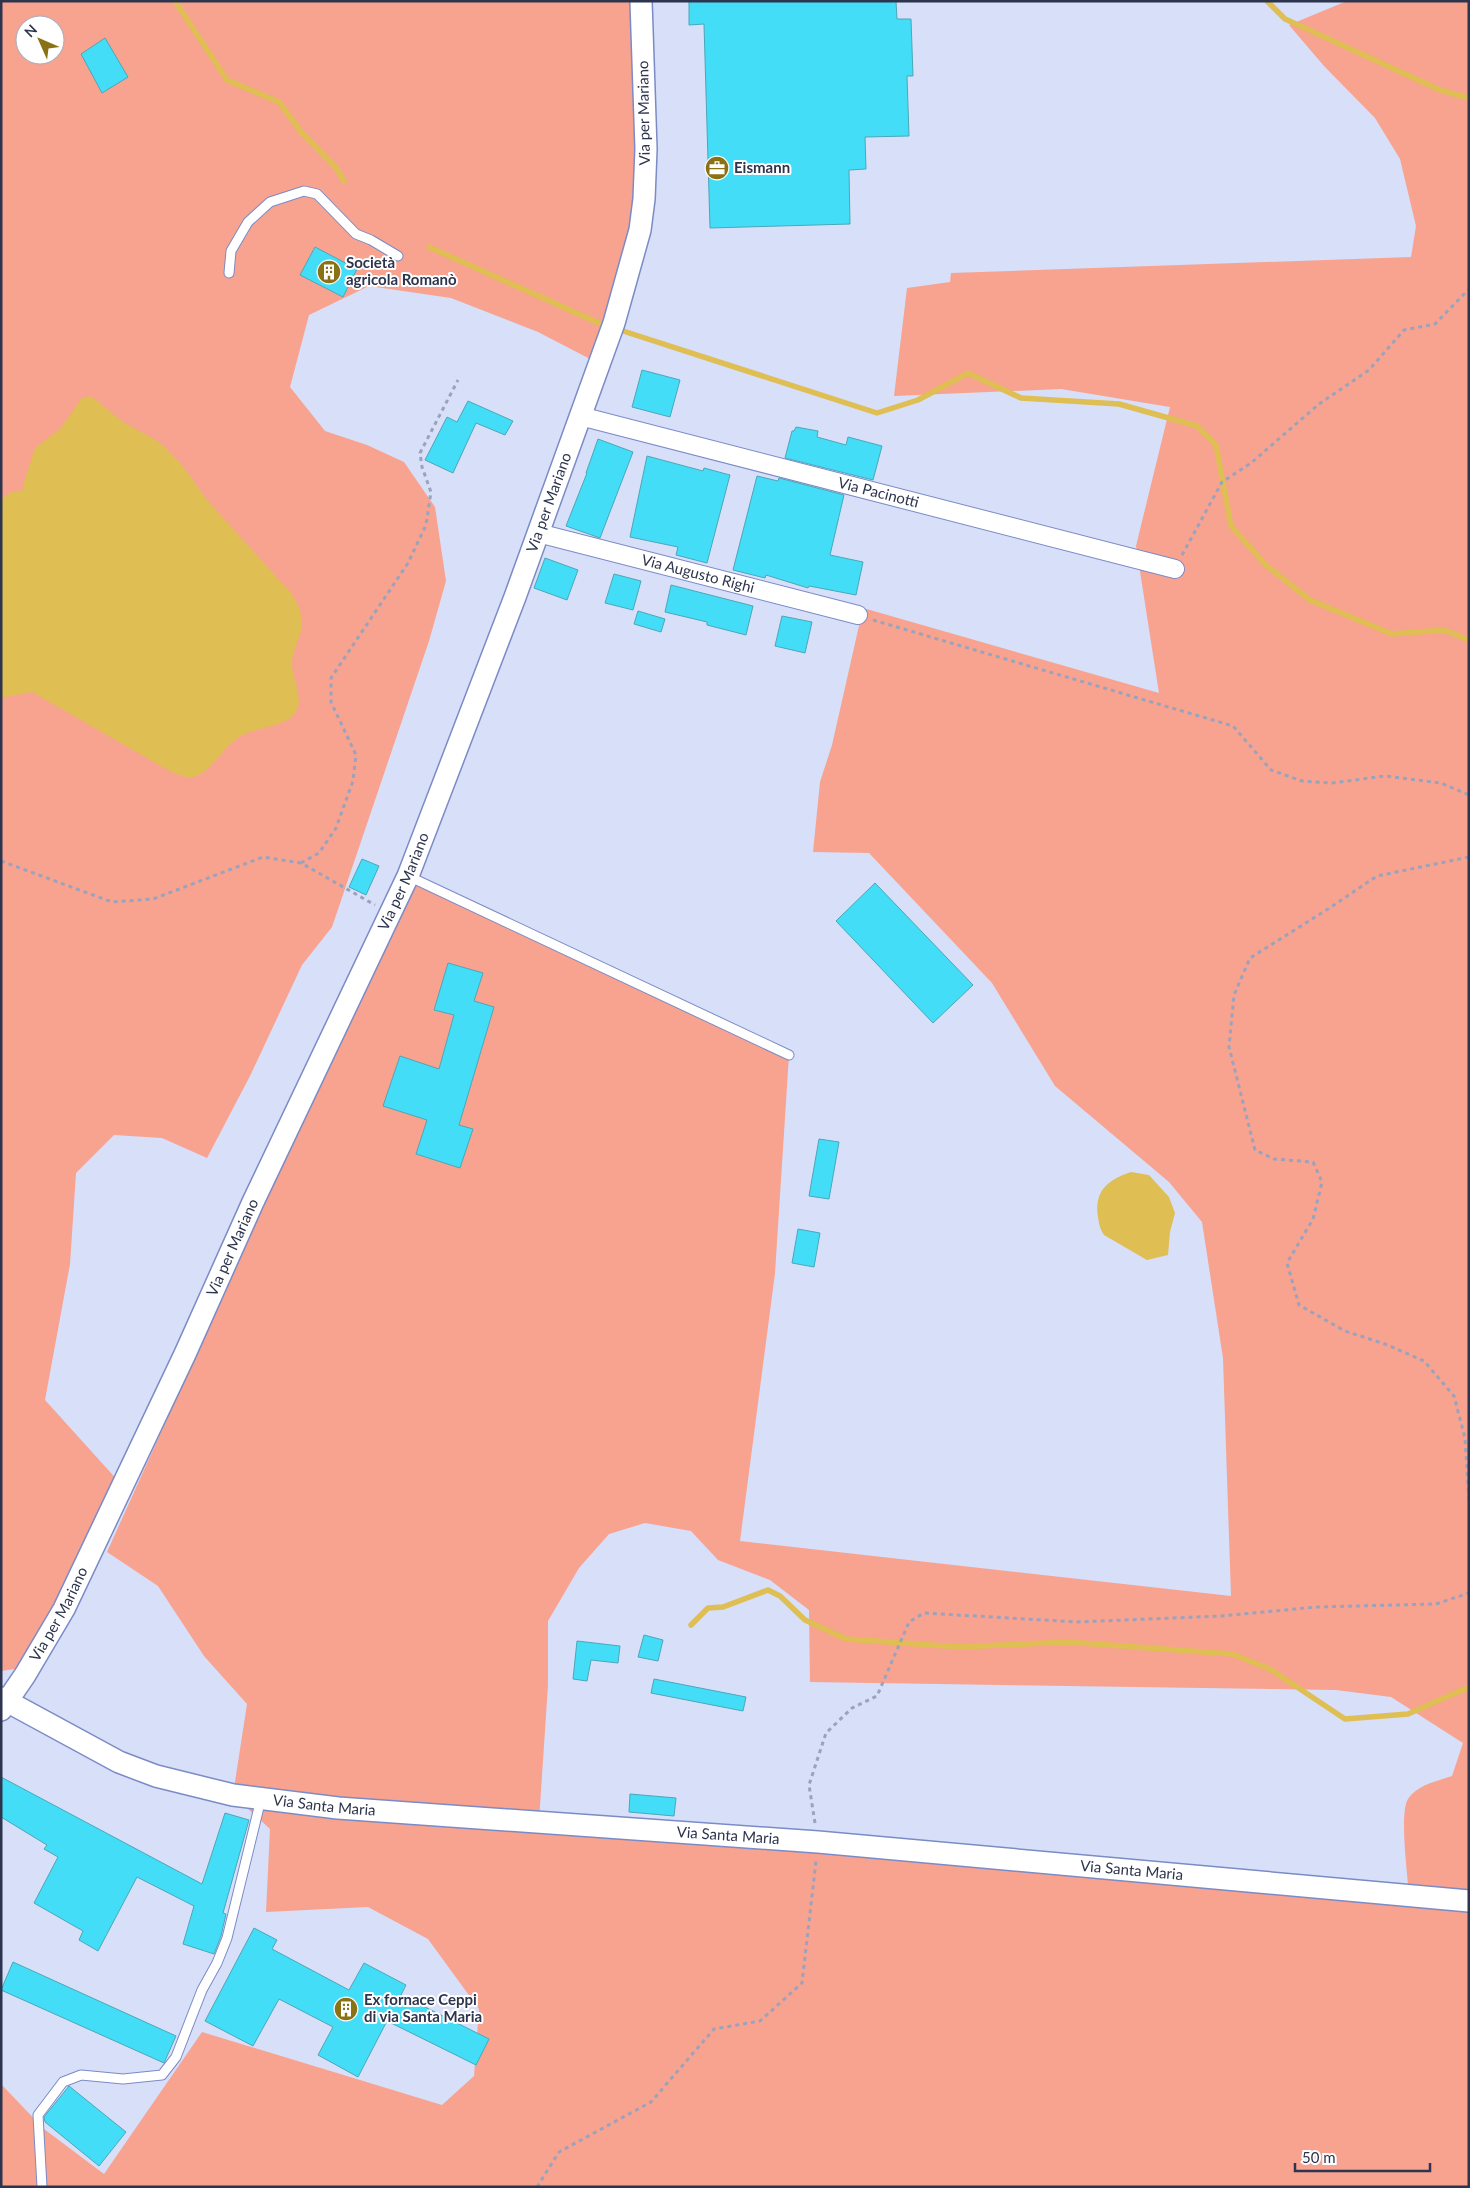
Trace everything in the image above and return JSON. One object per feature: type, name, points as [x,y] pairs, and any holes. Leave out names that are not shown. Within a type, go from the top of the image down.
[{"type":"street","name":"Via per Mariano","points":[[3,1703],[64,1609],[185,1354],[253,1202],[408,876],[538,533],[614,324],[640,230],[644,198],[646,149],[641,1]]},
{"type":"street","name":"Via Pacinotti","points":[[580,416],[1175,569]]},
{"type":"street","name":"Via Augusto Righi","points":[[538,533],[858,616]]},
{"type":"street","name":"Via Santa Maria","points":[[3,1703],[119,1762],[156,1776],[233,1795],[338,1808],[818,1842],[1469,1901]]},
{"type":"lane","points":[[229,273],[231,251],[248,222],[270,202],[304,191],[317,194],[356,234],[371,240],[398,256]]},
{"type":"lane","points":[[408,876],[789,1055]]},
{"type":"lane","points":[[42,2187],[38,2115],[63,2082],[81,2075],[123,2079],[162,2075],[176,2057],[202,1990],[217,1964],[227,1938],[261,1798]]},
{"type":"path","points":[[1175,569],[1222,482],[1250,463],[1319,404],[1369,370],[1404,330],[1435,324],[1469,289]]},
{"type":"path","points":[[301,863],[319,853],[336,828],[353,781],[356,755],[331,702],[331,678],[408,563],[426,525],[431,492],[422,467],[420,453],[458,380]]},
{"type":"path","points":[[858,616],[1233,726],[1271,770],[1302,781],[1332,783],[1385,776],[1441,783],[1469,795]]},
{"type":"path","points":[[1,861],[112,902],[153,899],[263,857],[301,863],[390,914]]},
{"type":"path","points":[[1469,857],[1377,876],[1250,958],[1234,995],[1229,1047],[1254,1150],[1274,1160],[1313,1162],[1322,1182],[1313,1219],[1287,1263],[1299,1305],[1345,1331],[1385,1344],[1424,1361],[1454,1396],[1465,1438],[1469,1501]]},
{"type":"path","points":[[537,2187],[559,2152],[651,2102],[714,2029],[760,2021],[802,1983],[818,1842],[810,1785],[826,1733],[852,1708],[877,1696],[909,1622],[924,1613],[1077,1622],[1212,1617],[1316,1607],[1436,1604],[1469,1593]]},
{"type":"shaded area","points":[[1,1],[634,1],[636,200],[625,256],[592,360],[538,332],[451,298],[369,286],[309,315],[290,387],[325,431],[367,445],[404,462],[435,507],[446,581],[429,641],[332,927],[302,965],[250,1076],[207,1158],[162,1138],[114,1135],[76,1173],[70,1264],[45,1400],[120,1483],[27,1661],[15,1669],[1,1671]]},
{"type":"shaded area","points":[[1347,1],[1469,1],[1469,2187],[1,2187],[1,2084],[44,2129],[104,2174],[202,2032],[442,2105],[474,2076],[479,2009],[428,1939],[368,1907],[266,1912],[270,1829],[233,1795],[247,1704],[204,1656],[158,1586],[107,1552],[414,879],[789,1055],[775,1273],[740,1541],[1231,1596],[1223,1358],[1202,1222],[1169,1182],[1055,1086],[992,983],[869,853],[813,852],[820,782],[832,745],[863,608],[1159,693],[1136,546],[1170,407],[1061,389],[894,396],[907,288],[950,282],[951,273],[1411,257],[1416,226],[1400,159],[1375,118],[1324,66],[1289,25]],"holes":[[[645,1523],[691,1531],[718,1560],[770,1580],[809,1610],[810,1682],[1336,1690],[1391,1697],[1463,1743],[1452,1776],[1417,1790],[1408,1799],[1405,1806],[1404,1831],[1409,1896],[539,1821],[548,1685],[548,1621],[579,1568],[609,1534]]]},
{"type":"shaded area","points":[[91,396],[123,422],[166,448],[185,469],[207,500],[292,594],[300,611],[302,628],[292,663],[299,700],[296,712],[286,721],[241,736],[229,745],[208,768],[196,776],[184,777],[166,769],[32,692],[1,698],[1,499],[12,492],[23,490],[35,448],[60,429],[82,398]]},
{"type":"shaded area","points":[[1131,1172],[1149,1175],[1169,1197],[1175,1213],[1170,1232],[1168,1255],[1147,1260],[1104,1235],[1102,1231],[1097,1208],[1101,1193],[1109,1183]]},
{"type":"building","points":[[689,1],[896,1],[897,19],[911,19],[913,76],[907,76],[909,136],[865,137],[866,169],[849,170],[850,224],[710,228],[704,24],[689,25]]},
{"type":"building","points":[[105,38],[128,77],[102,93],[81,54]]},
{"type":"building","name":"Società agricola Romanò","points":[[315,247],[357,269],[343,297],[300,275]]},
{"type":"building","points":[[642,370],[680,380],[670,417],[632,407]]},
{"type":"building","points":[[468,401],[513,421],[505,435],[476,423],[453,473],[425,460],[447,417],[457,422]]},
{"type":"building","points":[[796,427],[818,431],[817,437],[846,445],[848,437],[882,446],[873,480],[785,458],[792,431]]},
{"type":"building","points":[[598,439],[633,452],[600,538],[566,526]]},
{"type":"building","points":[[647,456],[703,471],[704,468],[730,475],[707,563],[676,555],[678,547],[630,537]]},
{"type":"building","points":[[757,476],[778,481],[779,478],[844,495],[830,555],[863,562],[856,595],[809,586],[808,588],[766,575],[765,578],[733,570]]},
{"type":"building","points":[[545,558],[578,570],[567,600],[534,588]]},
{"type":"building","points":[[614,574],[641,581],[633,610],[605,603]]},
{"type":"building","points":[[671,585],[753,606],[746,635],[707,625],[707,622],[665,612]]},
{"type":"building","points":[[638,611],[665,619],[661,632],[634,624]]},
{"type":"building","points":[[782,616],[812,622],[805,653],[775,646]]},
{"type":"building","points":[[362,859],[379,866],[366,895],[349,887]]},
{"type":"building","points":[[875,883],[973,985],[933,1023],[836,921]]},
{"type":"building","points":[[448,963],[483,973],[474,1001],[494,1007],[459,1125],[473,1129],[460,1168],[416,1154],[427,1120],[383,1106],[400,1056],[439,1069],[454,1015],[434,1010]]},
{"type":"building","points":[[819,1139],[839,1142],[829,1199],[809,1196]]},
{"type":"building","points":[[798,1229],[820,1233],[814,1267],[792,1263]]},
{"type":"building","points":[[644,1635],[663,1640],[658,1661],[638,1657]]},
{"type":"building","points":[[577,1641],[620,1646],[618,1663],[591,1660],[587,1681],[573,1679]]},
{"type":"building","points":[[654,1679],[746,1697],[743,1711],[651,1693]]},
{"type":"building","points":[[1,1777],[202,1884],[225,1813],[249,1820],[223,1913],[226,1914],[221,1936],[214,1954],[183,1944],[194,1906],[137,1877],[98,1951],[79,1940],[83,1931],[34,1903],[58,1857],[44,1849],[47,1845],[1,1817]]},
{"type":"building","points":[[630,1794],[676,1798],[674,1816],[629,1812]]},
{"type":"building","name":"Ex fornace Ceppi di via Santa Maria","points":[[254,1928],[277,1940],[272,1949],[349,1990],[364,1963],[406,1985],[401,1995],[489,2039],[476,2065],[387,2021],[358,2077],[318,2055],[333,2027],[279,1999],[253,2046],[205,2021]]},
{"type":"building","points":[[13,1962],[176,2036],[164,2063],[1,1990]]},
{"type":"building","points":[[69,2086],[126,2132],[99,2166],[45,2122],[44,2117]]},
{"type":"waterway","points":[[175,1],[227,80],[279,102],[302,133],[337,169],[344,181]]},
{"type":"waterway","points":[[1267,1],[1285,19],[1440,90],[1469,98]]},
{"type":"waterway","points":[[429,247],[601,324]]},
{"type":"waterway","points":[[620,330],[877,413],[918,400],[968,373],[1021,398],[1119,404],[1197,426],[1216,445],[1231,526],[1266,565],[1310,600],[1392,634],[1444,630],[1469,640]]},
{"type":"waterway","points":[[691,1625],[708,1608],[723,1607],[768,1590],[780,1596],[805,1620],[846,1639],[960,1647],[1067,1642],[1232,1654],[1270,1669],[1345,1719],[1408,1714],[1469,1687]]},
{"type":"place","name":"Eismann","points":[[717,168]]},
{"type":"place","name":"Società agricola Romanò","points":[[329,272]]},
{"type":"place","name":"Ex fornace Ceppi di via Santa Maria","points":[[346,2009]]}]
